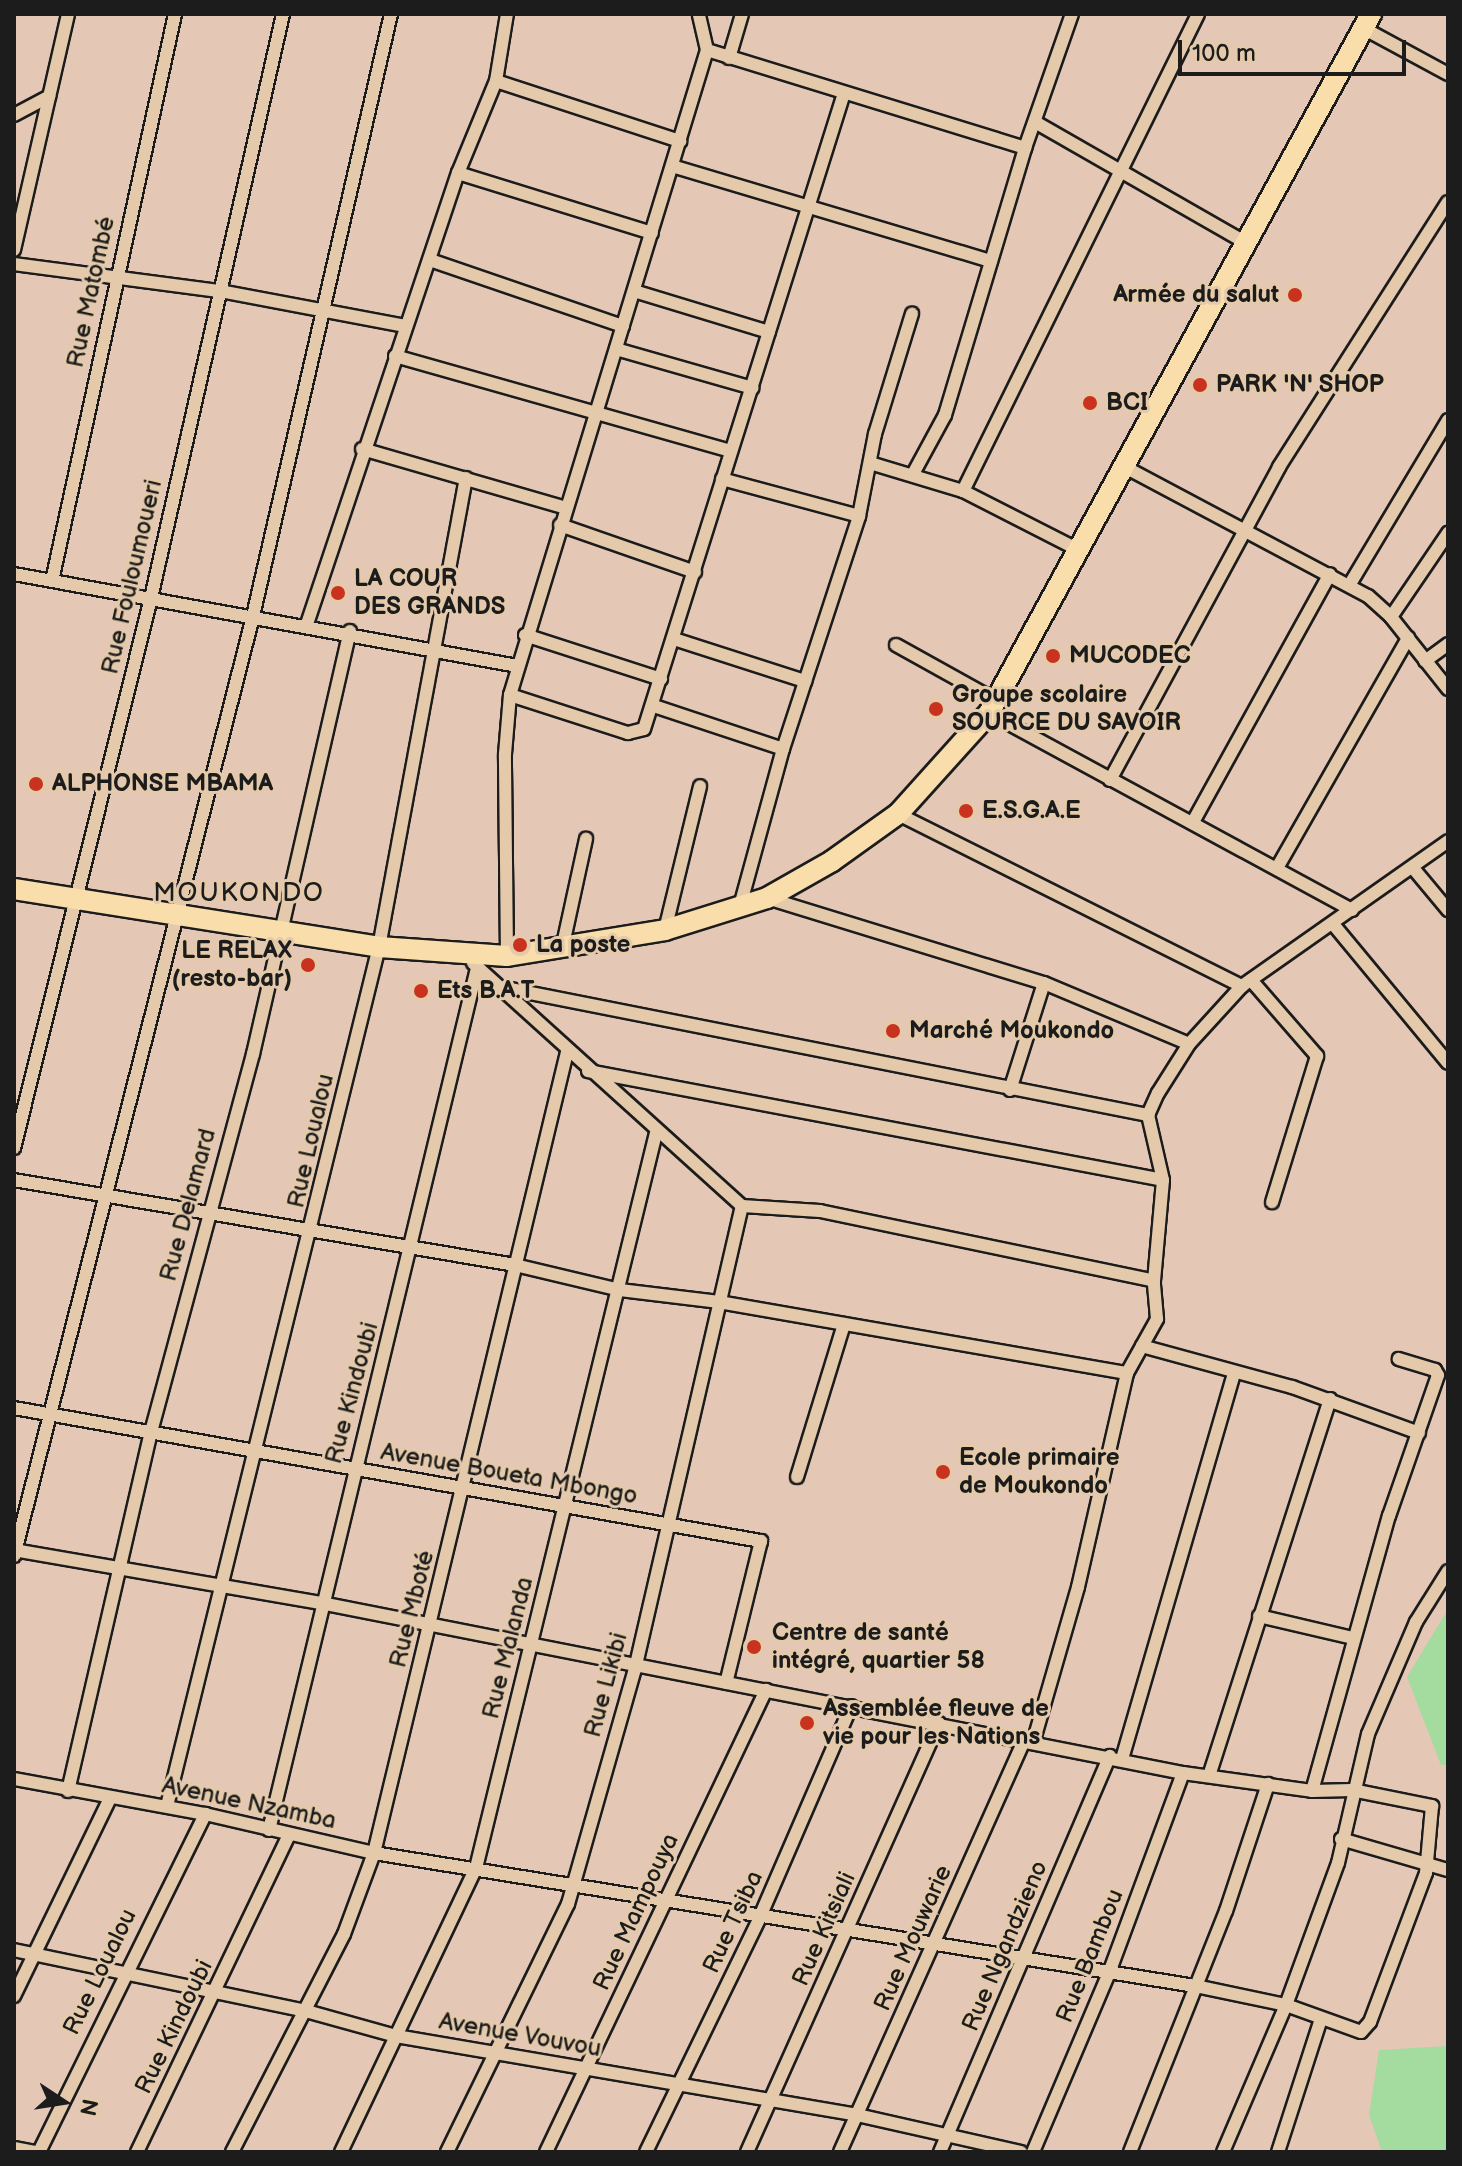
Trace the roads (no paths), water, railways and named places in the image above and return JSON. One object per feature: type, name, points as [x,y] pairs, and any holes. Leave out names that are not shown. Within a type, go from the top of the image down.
[{"type":"main road","points":[[14,889],[472,961],[562,949],[665,930],[767,898],[898,814],[993,707],[1243,241],[1367,21]]},
{"type":"street","points":[[14,250],[68,14]]},
{"type":"street","name":"Rue Matombé","points":[[52,581],[175,14]]},
{"type":"street","name":"Rue Fouloumoueri","points":[[14,1148],[151,598],[283,14]]},
{"type":"street","points":[[391,14],[253,616],[53,1412],[14,1552],[326,1604],[635,1669],[851,1706],[1116,1757],[1183,1773],[1312,1791],[1352,1790],[1432,1806],[1427,1862]]},
{"type":"street","points":[[307,624],[362,449],[458,173],[496,81],[507,14]]},
{"type":"street","points":[[507,956],[505,754],[510,695],[525,635],[597,413],[707,50],[699,14]]},
{"type":"street","points":[[729,58],[742,14]]},
{"type":"street","points":[[913,474],[945,415],[1025,148],[1072,14]]},
{"type":"street","points":[[963,491],[1118,169],[1198,14]]},
{"type":"street","points":[[1367,21],[1448,74]]},
{"type":"street","points":[[707,50],[1025,148]]},
{"type":"street","points":[[496,81],[680,141]]},
{"type":"street","points":[[510,695],[628,733],[644,729],[654,706],[730,451],[753,388],[844,93]]},
{"type":"street","points":[[14,115],[49,96]]},
{"type":"street","points":[[1035,122],[1243,241]]},
{"type":"street","points":[[672,166],[991,261]]},
{"type":"street","points":[[458,173],[652,233]]},
{"type":"street","points":[[1110,780],[1245,527],[1448,202]]},
{"type":"street","points":[[430,260],[623,326]]},
{"type":"street","points":[[14,264],[220,291],[405,326]]},
{"type":"street","points":[[634,291],[769,332]]},
{"type":"street","points":[[740,906],[783,749],[859,516],[870,463],[912,314]]},
{"type":"street","points":[[616,349],[753,388]]},
{"type":"street","points":[[395,356],[730,451]]},
{"type":"street","points":[[1350,584],[1447,422]]},
{"type":"street","points":[[362,449],[566,508]]},
{"type":"street","points":[[870,463],[963,491],[1077,549]]},
{"type":"street","points":[[1123,466],[1350,584],[1391,617],[1448,689]]},
{"type":"street","name":"Rue Loualou","points":[[167,1806],[253,1451],[313,1230],[379,947],[466,478]]},
{"type":"street","points":[[722,479],[859,516]]},
{"type":"street","points":[[560,525],[695,572]]},
{"type":"street","points":[[1391,617],[1448,533]]},
{"type":"street","points":[[14,574],[350,631],[517,666]]},
{"type":"street","points":[[1193,822],[1330,574]]},
{"type":"street","name":"Rue Delamard","points":[[68,1791],[151,1432],[253,1054],[350,631]]},
{"type":"street","points":[[525,635],[661,679]]},
{"type":"street","points":[[1277,868],[1408,638]]},
{"type":"street","points":[[674,639],[805,681]]},
{"type":"street","points":[[1425,661],[1448,644]]},
{"type":"street","points":[[896,645],[1110,780],[1352,910]]},
{"type":"street","points":[[654,706],[783,749]]},
{"type":"street","points":[[665,930],[700,786]]},
{"type":"street","points":[[898,814],[1247,983],[1317,1056],[1272,1202]]},
{"type":"street","points":[[562,949],[586,839]]},
{"type":"street","points":[[500,987],[1148,1115],[1189,1044],[1247,983],[1448,841]]},
{"type":"street","points":[[1413,868],[1448,910]]},
{"type":"street","points":[[767,898],[1044,983],[1189,1044]]},
{"type":"street","points":[[1333,924],[1448,1063]]},
{"type":"street","points":[[472,961],[656,1133],[742,1206],[820,1211],[1154,1281]]},
{"type":"street","name":"Rue Kindoubi","points":[[269,1830],[326,1604],[354,1468],[414,1247],[472,961]]},
{"type":"street","points":[[1010,1090],[1044,983]]},
{"type":"street","name":"Rue Mboté","points":[[232,2152],[344,1934],[374,1853],[567,1052]]},
{"type":"street","points":[[588,1071],[1163,1180]]},
{"type":"street","name":"Rue Mouwarie","points":[[840,2152],[1028,1742],[1078,1587],[1127,1373],[1157,1319],[1154,1281],[1163,1180],[1148,1115]]},
{"type":"street","name":"Rue Malanda","points":[[341,2152],[476,1868],[567,1507],[656,1133]]},
{"type":"street","points":[[14,1180],[515,1265],[620,1290],[719,1302],[1127,1373]]},
{"type":"street","name":"Rue Likibi","points":[[447,2152],[497,2055],[573,1885],[635,1669],[742,1206]]},
{"type":"street","points":[[797,1477],[844,1324]]},
{"type":"street","points":[[1142,1346],[1330,1399],[1419,1433]]},
{"type":"street","points":[[1312,1791],[1353,1638],[1437,1372],[1399,1359]]},
{"type":"street","name":"Rue Ngandzieno","points":[[940,2152],[1116,1757],[1234,1373]]},
{"type":"street","points":[[1209,1776],[1330,1399]]},
{"type":"street","name":"Avenue Boueta Mbongo","points":[[14,1408],[53,1412],[253,1451],[761,1541],[726,1683]]},
{"type":"street","points":[[1223,2152],[1286,2005],[1338,1863],[1352,1790],[1392,1674],[1448,1571]]},
{"type":"street","points":[[1259,1616],[1353,1638]]},
{"type":"street","name":"Rue Mampouya","points":[[546,2152],[766,1690]]},
{"type":"street","name":"Rue Tsiba","points":[[646,2152],[759,1919],[851,1706]]},
{"type":"street","name":"Rue Kitsiali","points":[[747,2152],[939,1723]]},
{"type":"street","name":"Rue Bambou","points":[[1033,2152],[1109,1973],[1183,1773]]},
{"type":"street","name":"Avenue Nzamba","points":[[14,1779],[68,1791],[167,1806],[374,1853],[935,1948],[1195,1986],[1286,2005],[1361,2032],[1367,2030],[1427,1862]]},
{"type":"street","points":[[1130,2152],[1195,1986],[1268,1784]]},
{"type":"street","points":[[14,1996],[110,1798]]},
{"type":"street","name":"Rue Loualou","points":[[37,2152],[123,1973],[205,1814]]},
{"type":"street","name":"Rue Kindoubi","points":[[137,2152],[289,1835]]},
{"type":"street","points":[[1341,1839],[1448,1870]]},
{"type":"street","name":"Avenue Vouvou","points":[[14,1950],[306,2011],[396,2036],[770,2103],[857,2115],[1021,2152]]},
{"type":"street","points":[[1278,2152],[1321,2019]]},
{"type":"street","points":[[14,2148],[37,2152]]},
{"type":"place","name":"Armée du salut","points":[[1295,295]]},
{"type":"place","name":"PARK 'N' SHOP","points":[[1200,385]]},
{"type":"place","name":"BCI","points":[[1090,403]]},
{"type":"place","name":"LA COUR DES GRANDS","points":[[338,593]]},
{"type":"place","name":"MUCODEC","points":[[1053,656]]},
{"type":"place","name":"Groupe scolaire SOURCE DU SAVOIR","points":[[936,709]]},
{"type":"place","name":"ALPHONSE MBAMA","points":[[36,784]]},
{"type":"place","name":"E.S.G.A.E","points":[[966,811]]},
{"type":"place","name":"La poste","points":[[520,945]]},
{"type":"place","name":"LE RELAX (resto-bar)","points":[[308,965]]},
{"type":"place","name":"Ets B.A.T","points":[[421,991]]},
{"type":"place","name":"Marché Moukondo","points":[[893,1031]]},
{"type":"place","name":"Ecole primaire de Moukondo","points":[[943,1472]]},
{"type":"place","name":"Centre de santé intégré, quartier 58","points":[[754,1647]]},
{"type":"place","name":"Assemblée fleuve de vie pour les Nations","points":[[807,1723]]},
{"type":"district","name":"MOUKONDO","points":[[239,894]]}]
